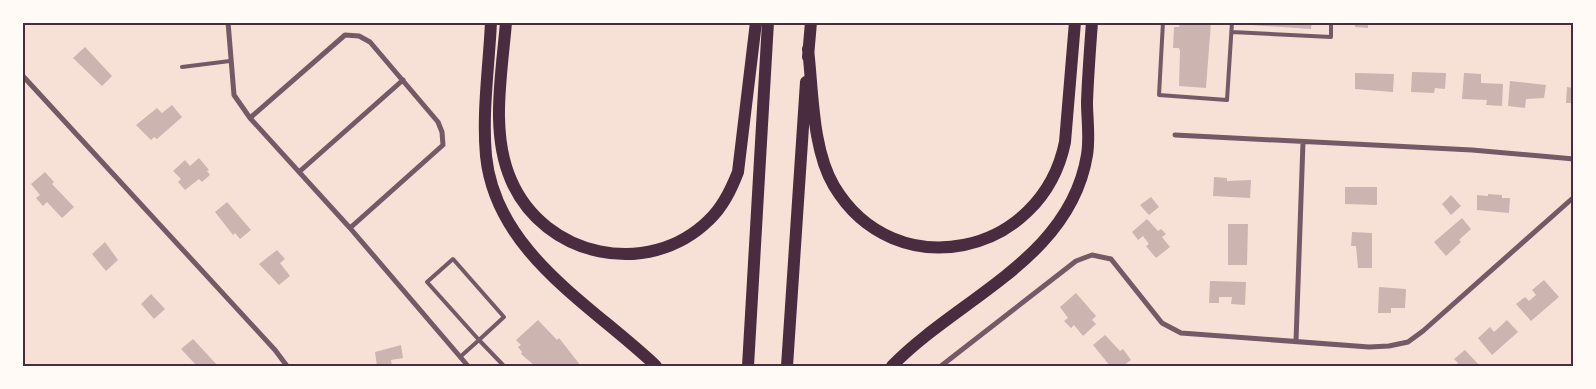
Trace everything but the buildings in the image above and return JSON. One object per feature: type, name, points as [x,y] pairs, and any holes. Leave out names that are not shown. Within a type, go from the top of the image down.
[{"type":"highway","points":[[491,22],[485,134],[486,157],[492,184],[504,214],[522,243],[543,268],[656,366]]},
{"type":"highway","points":[[506,22],[500,134],[503,156],[517,191],[533,215],[549,230],[568,242],[588,250],[630,255],[650,252],[692,235],[709,220],[732,188],[738,172],[756,22]]},
{"type":"highway","points":[[748,366],[768,22]]},
{"type":"highway","points":[[787,366],[811,22]]},
{"type":"highway","points":[[808,49],[822,159],[829,176],[846,203],[867,224],[894,238],[924,246],[955,247],[984,240],[1012,226],[1035,206],[1052,180],[1061,161],[1065,142],[1075,22]]},
{"type":"highway","points":[[892,366],[925,335],[1026,260],[1048,238],[1065,212],[1079,184],[1087,154],[1087,103],[1092,22]]},
{"type":"street","points":[[228,22],[234,95],[250,118],[350,228],[468,366]]},
{"type":"street","points":[[250,118],[345,35],[359,36],[370,42],[438,122],[442,132],[443,145],[350,228]]},
{"type":"street","points":[[22,74],[275,350],[287,366]]},
{"type":"street","points":[[299,172],[403,80]]},
{"type":"street","points":[[1175,135],[1472,150],[1574,159]]},
{"type":"street","points":[[1296,341],[1304,142]]},
{"type":"street","points":[[941,366],[1076,261],[1092,255],[1111,260],[1162,323],[1181,333],[1369,347],[1389,346],[1408,342],[1437,320],[1574,197]]},
{"type":"lane","points":[[1163,22],[1159,95],[1228,100],[1232,22]]},
{"type":"lane","points":[[1232,32],[1330,37],[1331,22]]},
{"type":"lane","points":[[182,67],[230,61]]},
{"type":"lane","points":[[460,357],[479,340],[504,317],[453,259],[426,282],[479,340],[504,366]]}]
